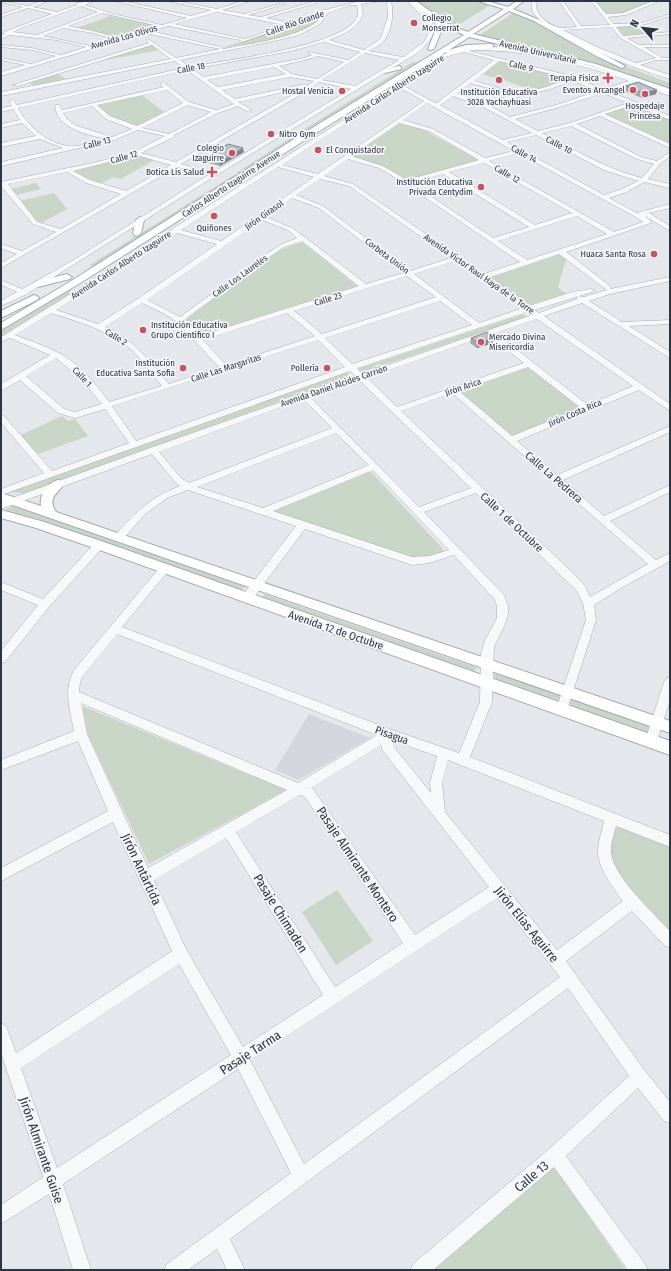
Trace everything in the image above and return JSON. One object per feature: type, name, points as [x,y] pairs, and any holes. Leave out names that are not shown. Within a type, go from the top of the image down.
[{"type":"main road","name":"Avenida Universitaria","points":[[413,1],[424,12],[457,32],[522,50],[575,60],[670,91]]},
{"type":"main road","name":"Avenida Universitaria","points":[[481,1],[510,9],[555,30],[604,58],[670,82]]},
{"type":"main road","points":[[492,10],[507,1]]},
{"type":"main road","name":"Carlos Alberto Izaguirre Avenue","points":[[1,311],[73,277],[94,271],[302,138],[398,83],[433,57],[446,51],[468,34],[521,1]]},
{"type":"main road","points":[[529,1],[529,10],[535,20]]},
{"type":"main road","points":[[431,48],[433,36],[439,29],[438,20]]},
{"type":"main road","points":[[457,32],[465,27]]},
{"type":"main road","name":"Carlos Alberto Izaguirre Avenue","points":[[140,220],[134,235],[292,135],[340,102],[443,41]]},
{"type":"main road","points":[[446,51],[477,46],[500,46],[522,50]]},
{"type":"main road","points":[[420,56],[433,57]]},
{"type":"main road","points":[[575,60],[585,66]]},
{"type":"main road","points":[[411,61],[424,63]]},
{"type":"main road","points":[[385,71],[399,68]]},
{"type":"main road","points":[[292,135],[298,135],[302,138]]},
{"type":"main road","points":[[139,242],[161,238]]},
{"type":"main road","points":[[85,266],[86,269],[94,271]]},
{"type":"main road","points":[[38,284],[73,277],[75,295]]},
{"type":"main road","name":"Carlos Alberto Izaguirre Avenue","points":[[1,327],[14,320],[73,277]]},
{"type":"main road","points":[[1,311],[12,315],[14,320]]},
{"type":"main road","points":[[51,513],[47,508],[47,495],[58,484]]},
{"type":"main road","name":"Avenida 12 de Octubre","points":[[5,501],[51,513],[664,725]]},
{"type":"main road","name":"Avenida 12 de Octubre","points":[[1,514],[37,524],[99,545],[670,748]]},
{"type":"street","points":[[1,16],[46,1]]},
{"type":"street","points":[[3,35],[19,27],[87,1]]},
{"type":"street","points":[[79,4],[92,1]]},
{"type":"street","points":[[117,1],[192,18]]},
{"type":"street","points":[[123,3],[129,1]]},
{"type":"street","points":[[169,1],[289,24]]},
{"type":"street","points":[[192,5],[207,1]]},
{"type":"street","name":"Avenida Los Olivos","points":[[1,74],[248,1]]},
{"type":"street","name":"Calle Río Grande","points":[[211,52],[349,4],[381,1]]},
{"type":"street","points":[[1,266],[286,100],[381,41],[385,36],[391,10],[389,1]]},
{"type":"street","name":"Avenida Universitaria","points":[[408,1],[424,12],[432,26],[433,36]]},
{"type":"street","name":"Avenida Universitaria","points":[[534,1],[534,10],[539,17],[555,30],[634,65],[670,77]]},
{"type":"street","points":[[561,1],[580,28]]},
{"type":"street","points":[[593,1],[622,38],[660,58]]},
{"type":"street","points":[[604,16],[624,14],[657,1]]},
{"type":"street","points":[[2,2],[54,13]]},
{"type":"street","points":[[243,15],[289,2],[301,6]]},
{"type":"street","points":[[261,18],[314,2]]},
{"type":"street","name":"Calle 18","points":[[1,110],[189,68],[298,48],[326,40],[348,30],[356,24],[361,16],[358,2]]},
{"type":"street","points":[[79,4],[100,12],[163,26]]},
{"type":"street","points":[[39,36],[100,12]]},
{"type":"street","points":[[1,90],[8,93],[274,40],[310,29],[326,17],[327,12]]},
{"type":"street","points":[[555,30],[642,24],[670,15]]},
{"type":"street","points":[[312,17],[326,17]]},
{"type":"street","points":[[168,24],[245,40]]},
{"type":"street","points":[[60,27],[86,31],[119,39]]},
{"type":"street","points":[[143,32],[221,48]]},
{"type":"street","points":[[622,38],[670,33]]},
{"type":"street","points":[[137,34],[189,68],[235,102],[249,110]]},
{"type":"street","points":[[3,35],[39,36],[74,42],[90,47]]},
{"type":"street","name":"Avenida Carlos Alberto Izaguirre","points":[[1,311],[24,292],[140,220],[212,176],[340,102],[356,88],[426,44],[433,36]]},
{"type":"street","points":[[274,40],[316,55],[347,61]]},
{"type":"street","points":[[326,40],[347,48],[404,59]]},
{"type":"street","points":[[1,90],[153,44]]},
{"type":"street","points":[[1,46],[32,49],[60,56],[85,65],[116,84]]},
{"type":"street","points":[[636,46],[670,46]]},
{"type":"street","name":"Avenida Universitaria","points":[[463,51],[490,47],[522,50],[585,66],[670,94]]},
{"type":"street","points":[[155,51],[162,50]]},
{"type":"street","name":"Avenida Carlos Alberto Izaguirre","points":[[1,340],[10,336],[75,295],[276,165],[446,51],[463,51]]},
{"type":"street","name":"Calle 9","points":[[463,51],[573,79],[670,118]]},
{"type":"street","points":[[203,79],[305,59],[316,55]]},
{"type":"street","points":[[85,65],[131,56]]},
{"type":"street","points":[[634,65],[660,58],[670,58]]},
{"type":"street","points":[[1,59],[30,65]]},
{"type":"street","points":[[434,105],[439,104],[498,60]]},
{"type":"street","points":[[227,61],[261,84]]},
{"type":"street","points":[[275,65],[290,75],[315,82],[356,88]]},
{"type":"street","points":[[58,73],[68,80]]},
{"type":"street","points":[[218,89],[261,84],[290,75]]},
{"type":"street","points":[[153,76],[186,103],[216,112]]},
{"type":"street","points":[[483,106],[548,88],[573,79]]},
{"type":"street","points":[[469,81],[494,88],[515,97]]},
{"type":"street","points":[[509,119],[565,104],[603,90],[634,81]]},
{"type":"street","points":[[26,82],[36,87]]},
{"type":"street","name":"Calle 12","points":[[2,184],[136,154],[235,102],[271,90],[315,82]]},
{"type":"street","name":"Calle 14","points":[[398,83],[434,105],[649,222],[613,234]]},
{"type":"street","points":[[60,112],[168,88]]},
{"type":"street","points":[[271,90],[286,100]]},
{"type":"street","points":[[8,93],[14,107],[26,126],[40,137],[71,149]]},
{"type":"street","name":"Calle 10","points":[[452,94],[461,96],[483,106],[606,169],[622,175],[670,186]]},
{"type":"street","points":[[52,99],[66,121],[73,126],[85,132],[112,139]]},
{"type":"street","name":"Jirón Girasol","points":[[99,327],[142,300],[427,101]]},
{"type":"street","name":"Calle 13","points":[[1,164],[112,139],[138,128],[186,103]]},
{"type":"street","points":[[502,142],[572,124],[634,103]]},
{"type":"street","points":[[93,104],[98,112],[105,117],[138,128],[172,136]]},
{"type":"street","points":[[602,115],[670,146]]},
{"type":"street","points":[[1,126],[23,121]]},
{"type":"street","name":"Calle 12","points":[[399,121],[431,130],[613,234]]},
{"type":"street","points":[[572,124],[639,158],[656,163]]},
{"type":"street","points":[[1,145],[40,137]]},
{"type":"street","points":[[406,182],[519,151]]},
{"type":"street","points":[[136,154],[175,164],[212,176]]},
{"type":"street","points":[[604,197],[621,193],[643,180],[656,163],[670,154]]},
{"type":"street","points":[[347,158],[381,168],[406,182],[526,263]]},
{"type":"street","name":"Avenida Victor Raul Haya de la Torre","points":[[276,165],[351,185],[670,408]]},
{"type":"street","points":[[68,170],[84,180],[125,193]]},
{"type":"street","points":[[444,172],[534,228]]},
{"type":"street","points":[[2,184],[35,223],[61,231]]},
{"type":"street","name":"Corbeta Unión","points":[[292,196],[321,207],[410,273],[477,326]]},
{"type":"street","points":[[636,215],[670,206]]},
{"type":"street","points":[[644,212],[670,228]]},
{"type":"street","points":[[494,240],[577,214]]},
{"type":"street","points":[[261,217],[290,229],[304,238],[365,287]]},
{"type":"street","points":[[175,230],[223,244]]},
{"type":"street","points":[[483,277],[613,234]]},
{"type":"street","name":"Calle Los Laureles","points":[[180,320],[282,246],[304,238]]},
{"type":"street","points":[[1,246],[22,254]]},
{"type":"street","points":[[560,251],[607,288]]},
{"type":"street","name":"Calle 23","points":[[198,339],[457,258]]},
{"type":"street","name":"Avenida Daniel Alcides Carrión","points":[[1,492],[350,368],[528,309],[575,294],[670,276]]},
{"type":"street","name":"Avenida Daniel Alcides Carrión","points":[[5,501],[58,484],[304,396],[583,300],[608,292],[670,279]]},
{"type":"street","points":[[1,282],[24,292]]},
{"type":"street","points":[[575,294],[669,355]]},
{"type":"street","name":"Calle Las Margaritas","points":[[21,376],[61,411],[76,415],[167,388],[224,368],[441,298]]},
{"type":"street","points":[[142,300],[168,312],[180,320],[224,368]]},
{"type":"street","name":"Calle 2","points":[[50,310],[99,327],[122,339],[135,349],[167,388]]},
{"type":"street","name":"Calle 1 de Octubre","points":[[289,311],[320,337],[350,368],[396,410],[581,589],[588,603],[591,620],[562,710]]},
{"type":"street","points":[[622,324],[670,322]]},
{"type":"street","points":[[489,332],[587,408]]},
{"type":"street","name":"Calle 1","points":[[10,336],[55,355],[74,367],[108,406],[133,444]]},
{"type":"street","points":[[1,388],[55,355]]},
{"type":"street","name":"Jirón Arica","points":[[396,410],[529,364]]},
{"type":"street","name":"Jirón Costa Rica","points":[[511,440],[639,387]]},
{"type":"street","name":"Calle La Pedrera","points":[[453,390],[654,564]]},
{"type":"street","points":[[304,396],[375,466],[500,598],[504,608],[502,617],[488,646],[488,694],[463,760]]},
{"type":"street","points":[[1,418],[50,474]]},
{"type":"street","points":[[556,479],[670,428]]},
{"type":"street","points":[[119,537],[142,512],[164,496],[338,429]]},
{"type":"street","points":[[153,450],[178,480],[188,487],[302,526],[412,561],[436,558],[455,551]]},
{"type":"street","points":[[264,512],[375,466]]},
{"type":"street","points":[[604,520],[670,488]]},
{"type":"street","points":[[417,511],[477,489]]},
{"type":"street","points":[[247,598],[302,526]]},
{"type":"street","points":[[1,658],[45,604],[99,545]]},
{"type":"street","points":[[588,603],[654,564],[670,557]]},
{"type":"street","name":"Jirón Antártida","points":[[165,569],[78,673],[74,682],[73,695],[81,734],[116,814],[181,954],[241,1058],[301,1176]]},
{"type":"street","points":[[1,586],[45,604]]},
{"type":"street","name":"Pisagua","points":[[115,629],[388,734],[463,760],[670,841]]},
{"type":"street","points":[[652,741],[664,725],[670,682]]},
{"type":"street","name":"Pasaje Almirante Montero","points":[[73,695],[309,793],[413,945]]},
{"type":"street","points":[[1,764],[81,734]]},
{"type":"street","points":[[146,877],[299,789],[388,734]]},
{"type":"street","name":"Jirón Elías Aguirre","points":[[388,734],[387,747],[439,812],[448,826],[570,978],[639,1077],[670,1115]]},
{"type":"street","points":[[439,812],[436,783],[444,753]]},
{"type":"street","points":[[1,875],[116,814]]},
{"type":"street","points":[[611,818],[604,853],[610,871],[634,901],[670,940]]},
{"type":"street","name":"Pasaje Chimaden","points":[[228,830],[333,997]]},
{"type":"street","name":"Pasaje Tarma","points":[[1,1215],[498,889]]},
{"type":"street","points":[[555,960],[634,901]]},
{"type":"street","points":[[13,1064],[181,954]]},
{"type":"street","points":[[173,1270],[570,978]]},
{"type":"street","name":"Jirón Almirante Guise","points":[[1,1031],[54,1181],[82,1270]]},
{"type":"street","name":"Calle 13","points":[[419,1270],[555,1155],[639,1077]]},
{"type":"street","points":[[555,1155],[639,1270]]},
{"type":"street","points":[[220,1236],[236,1270]]},
{"type":"shaded area","points":[[309,714],[370,738],[298,780],[275,770]]},
{"type":"green space","points":[[417,1],[475,1],[490,5],[454,28],[441,21]]},
{"type":"green space","points":[[596,1],[654,1],[630,11],[610,14],[606,13]]},
{"type":"green space","points":[[515,12],[541,24],[598,56],[670,83],[670,89],[615,70],[478,36]]},
{"type":"green space","points":[[325,13],[319,21],[295,33],[262,42],[222,48]]},
{"type":"green space","points":[[110,16],[158,26],[118,38],[77,28]]},
{"type":"green space","points":[[634,26],[649,35],[625,36],[616,27]]},
{"type":"green space","points":[[152,44],[160,50],[99,60]]},
{"type":"green space","points":[[499,61],[570,79],[533,91],[507,81],[481,74]]},
{"type":"green space","points":[[413,62],[419,63],[304,134],[298,133]]},
{"type":"green space","points":[[57,73],[66,79],[36,86],[28,82]]},
{"type":"green space","points":[[142,95],[164,112],[137,126],[105,116],[95,105]]},
{"type":"green space","points":[[634,104],[670,119],[670,146],[604,115]]},
{"type":"green space","points":[[400,123],[418,127],[479,160],[406,181],[380,165],[351,156]]},
{"type":"green space","points":[[292,137],[298,137],[242,175],[236,173]]},
{"type":"green space","points":[[136,154],[154,160],[121,179],[113,177],[99,184],[84,179],[71,171]]},
{"type":"green space","points":[[234,175],[240,176],[95,267],[90,265]]},
{"type":"green space","points":[[36,183],[41,189],[16,195],[11,189]]},
{"type":"green space","points":[[54,193],[67,209],[41,223],[34,219],[20,201]]},
{"type":"green space","points":[[302,242],[357,286],[201,335],[185,320],[280,250]]},
{"type":"green space","points":[[562,253],[567,256],[558,287],[566,294],[528,305],[489,277]]},
{"type":"green space","points":[[72,288],[68,296],[1,338],[1,330]]},
{"type":"green space","points":[[523,314],[526,316],[524,318],[362,372],[358,371],[359,368]]},
{"type":"green space","points":[[527,367],[581,408],[511,438],[457,392]]},
{"type":"green space","points":[[345,373],[349,373],[347,377],[25,494],[9,491]]},
{"type":"green space","points":[[62,416],[68,421],[75,419],[88,436],[38,454],[21,435]]},
{"type":"green space","points":[[368,471],[372,473],[443,549],[442,553],[429,558],[408,557],[274,512],[276,509]]},
{"type":"green space","points":[[14,505],[245,587],[240,590],[39,519],[7,512],[6,509]]},
{"type":"green space","points":[[264,594],[475,667],[477,669],[473,671],[263,597]]},
{"type":"green space","points":[[497,673],[558,695],[560,696],[560,699],[557,700],[495,679],[494,674]]},
{"type":"green space","points":[[572,700],[647,725],[650,730],[647,732],[572,706],[569,703]]},
{"type":"green space","points":[[82,706],[286,790],[149,864],[87,733]]},
{"type":"green space","points":[[621,826],[670,845],[670,932],[615,871],[609,854],[612,830]]},
{"type":"green space","points":[[337,890],[373,941],[336,965],[302,912]]},
{"type":"green space","points":[[553,1165],[626,1270],[434,1270]]},
{"type":"building","points":[[638,82],[657,90],[643,93],[626,86]]},
{"type":"building","points":[[228,144],[243,148],[220,162],[205,158]]},
{"type":"building","points":[[487,332],[494,338],[478,343],[471,338]]},
{"type":"place","name":"Collegio Monserrat","points":[[414,23]]},
{"type":"place","name":"Terapia Fisica","points":[[608,78]]},
{"type":"place","name":"Institución Educativa 3028 Yachayhuasi","points":[[499,80]]},
{"type":"place","name":"Eventos Arcangel","points":[[633,90]]},
{"type":"place","name":"Hostal Venicia","points":[[342,91]]},
{"type":"place","name":"Hospedaje Princesa","points":[[645,94]]},
{"type":"place","name":"Nitro Gym","points":[[271,134]]},
{"type":"place","name":"El Conquistador","points":[[318,150]]},
{"type":"place","name":"Colegio Izaguirre","points":[[232,153]]},
{"type":"place","name":"Botica Lis Salud","points":[[212,172]]},
{"type":"place","name":"Institución Educativa Privada Centydim","points":[[481,187]]},
{"type":"place","name":"Quiñones","points":[[214,216]]},
{"type":"place","name":"Huaca Santa Rosa","points":[[654,254]]},
{"type":"place","name":"Institución Educativa Grupo Cientifico I","points":[[143,330]]},
{"type":"place","name":"Mercado Divina Misericordia","points":[[481,342]]},
{"type":"place","name":"Institución Educativa Santa Sofia","points":[[183,368]]},
{"type":"place","name":"Pollería","points":[[327,368]]}]
